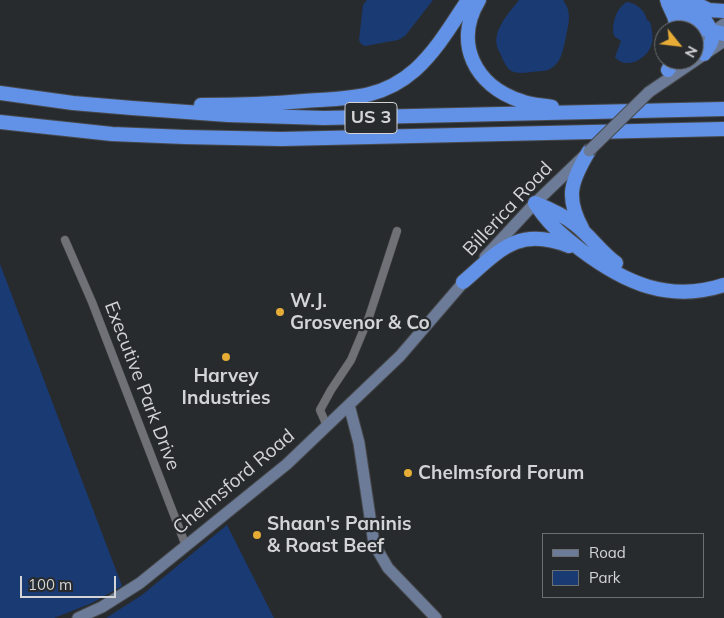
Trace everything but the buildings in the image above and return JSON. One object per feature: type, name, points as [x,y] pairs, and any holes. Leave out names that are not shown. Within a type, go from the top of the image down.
[{"type":"highway","points":[[132,108],[343,100],[375,92],[405,78],[423,62],[440,42],[468,0]]},
{"type":"highway","points":[[479,0],[470,19],[467,41],[469,53],[474,64],[489,83],[506,95],[535,105],[610,112]]},
{"type":"highway","points":[[667,0],[675,20]]},
{"type":"highway","points":[[667,0],[693,22],[718,33]]},
{"type":"highway","points":[[687,0],[718,33]]},
{"type":"highway","points":[[687,0],[709,10],[724,11]]},
{"type":"highway","points":[[704,46],[718,33]]},
{"type":"highway","name":"US 3","points":[[0,93],[73,103],[132,108],[228,115],[324,118],[724,109]]},
{"type":"highway","name":"US 3","points":[[0,122],[120,134],[281,139],[724,129]]},
{"type":"highway","points":[[654,131],[724,140]]},
{"type":"highway","points":[[585,233],[574,211],[571,195],[576,174],[588,151]]},
{"type":"highway","points":[[535,203],[565,217],[585,233],[603,254],[616,264],[651,280],[688,284],[724,276]]},
{"type":"highway","points":[[535,203],[544,218],[557,231],[585,253],[627,280],[656,289],[689,292],[724,285]]},
{"type":"highway","points":[[463,282],[504,248],[525,239],[551,240],[585,253]]},
{"type":"main road","points":[[718,33],[724,24]]},
{"type":"main road","name":"Billerica Road","points":[[704,47],[724,41]]},
{"type":"main road","name":"Billerica Road","points":[[649,92],[667,70]]},
{"type":"main road","name":"Billerica Road","points":[[400,356],[501,238],[588,151],[675,70]]},
{"type":"main road","name":"Chelmsford Road","points":[[78,618],[102,607],[134,587],[287,464],[400,356]]},
{"type":"main road","points":[[349,404],[359,443],[374,544],[388,568],[436,618]]},
{"type":"street","points":[[327,426],[320,410],[351,360],[369,317],[397,231]]},
{"type":"street","name":"Executive Park Drive","points":[[65,240],[92,302],[186,546]]},
{"type":"green space","points":[[367,0],[433,0],[405,36],[398,40],[365,46],[359,40],[363,5]]},
{"type":"green space","points":[[519,0],[563,0],[566,4],[569,18],[561,57],[548,70],[524,73],[514,72],[505,64],[499,50],[496,40],[498,31]]},
{"type":"green space","points":[[627,2],[637,5],[642,10],[650,22],[653,37],[651,46],[645,55],[635,62],[624,63],[615,57],[621,41],[614,36],[613,32],[617,12]]},
{"type":"green space","points":[[0,264],[122,586],[92,603],[54,618],[0,618]]},
{"type":"green space","points":[[227,525],[274,618],[106,618],[142,595]]},
{"type":"place","name":"W.J. Grosvenor & Co","points":[[280,312]]},
{"type":"place","name":"Harvey Industries","points":[[226,357]]},
{"type":"place","name":"Chelmsford Forum","points":[[408,473]]},
{"type":"place","name":"Shaan's Paninis & Roast Beef","points":[[257,535]]}]
